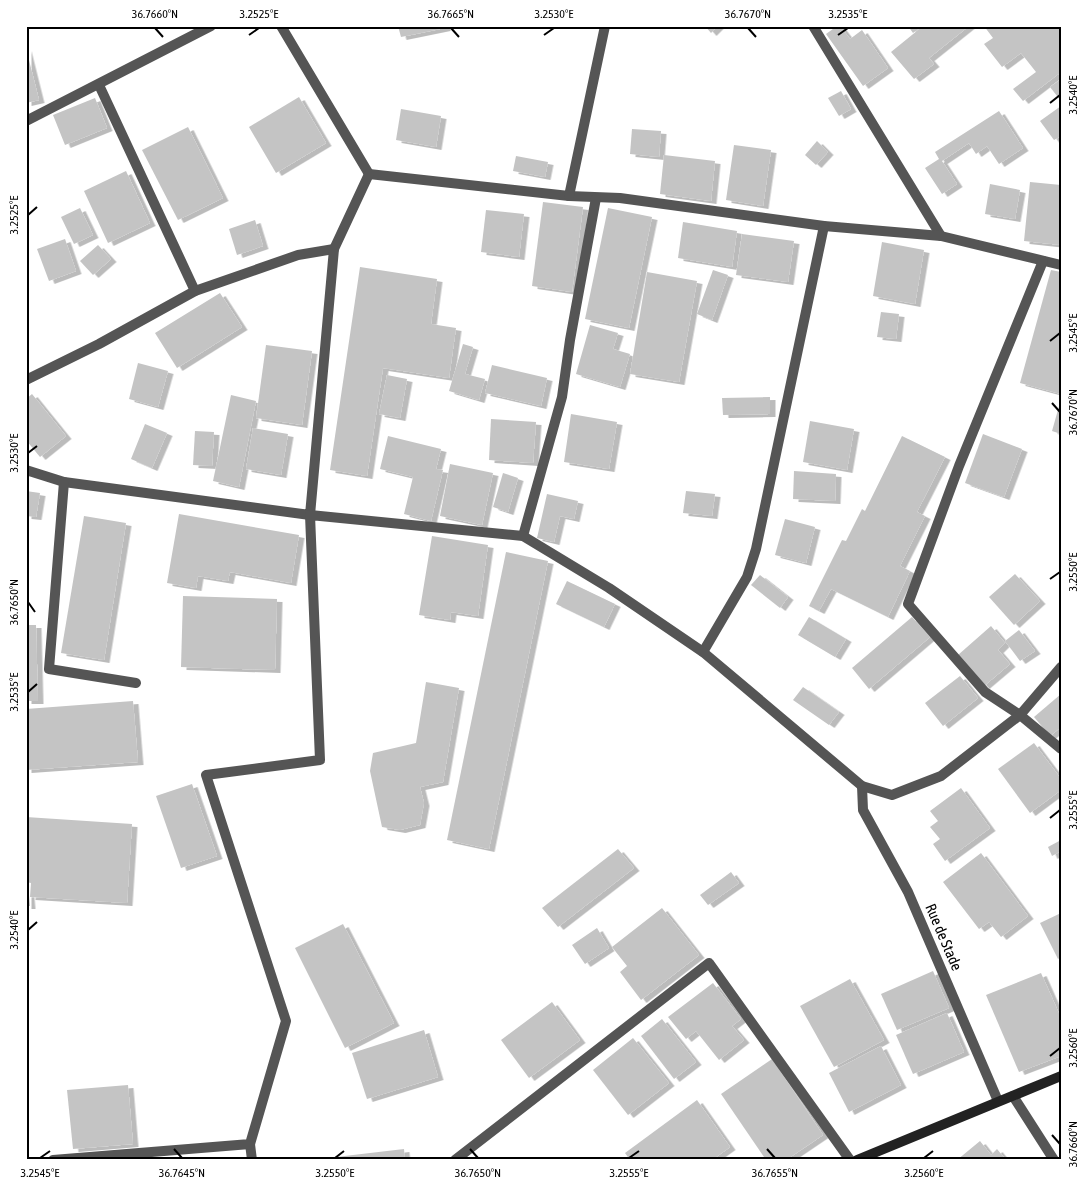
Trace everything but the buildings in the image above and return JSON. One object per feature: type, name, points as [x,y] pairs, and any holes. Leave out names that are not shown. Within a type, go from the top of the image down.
[{"type":"main road","points":[[857,1160],[1061,1076]]},
{"type":"street","points":[[26,121],[211,26]]},
{"type":"street","points":[[281,26],[369,174]]},
{"type":"street","points":[[569,196],[605,26]]},
{"type":"street","points":[[813,26],[941,236]]},
{"type":"street","points":[[99,85],[195,291]]},
{"type":"street","points":[[369,174],[569,196],[620,198],[824,226],[941,236],[1061,265]]},
{"type":"street","points":[[252,1160],[250,1144],[286,1021],[206,775],[320,760],[310,515],[334,249],[369,174]]},
{"type":"street","points":[[523,536],[562,396],[570,340],[596,198]]},
{"type":"street","points":[[703,652],[747,577],[756,549],[824,226]]},
{"type":"street","points":[[27,378],[99,344],[195,291],[298,255],[334,249]]},
{"type":"street","points":[[1043,261],[959,466],[908,604],[986,692],[1020,715],[1061,749]]},
{"type":"street","points":[[26,470],[64,482],[310,515],[523,536],[609,588],[703,652],[862,786],[892,795],[941,776],[1020,715],[1061,667]]},
{"type":"street","points":[[64,482],[49,669],[136,683]]},
{"type":"street","name":"Rue de Stade","points":[[862,786],[863,810],[908,892],[998,1101]]},
{"type":"street","points":[[455,1160],[709,963],[850,1160]]},
{"type":"street","points":[[1013,1096],[1054,1160]]},
{"type":"street","points":[[53,1160],[250,1144]]}]
